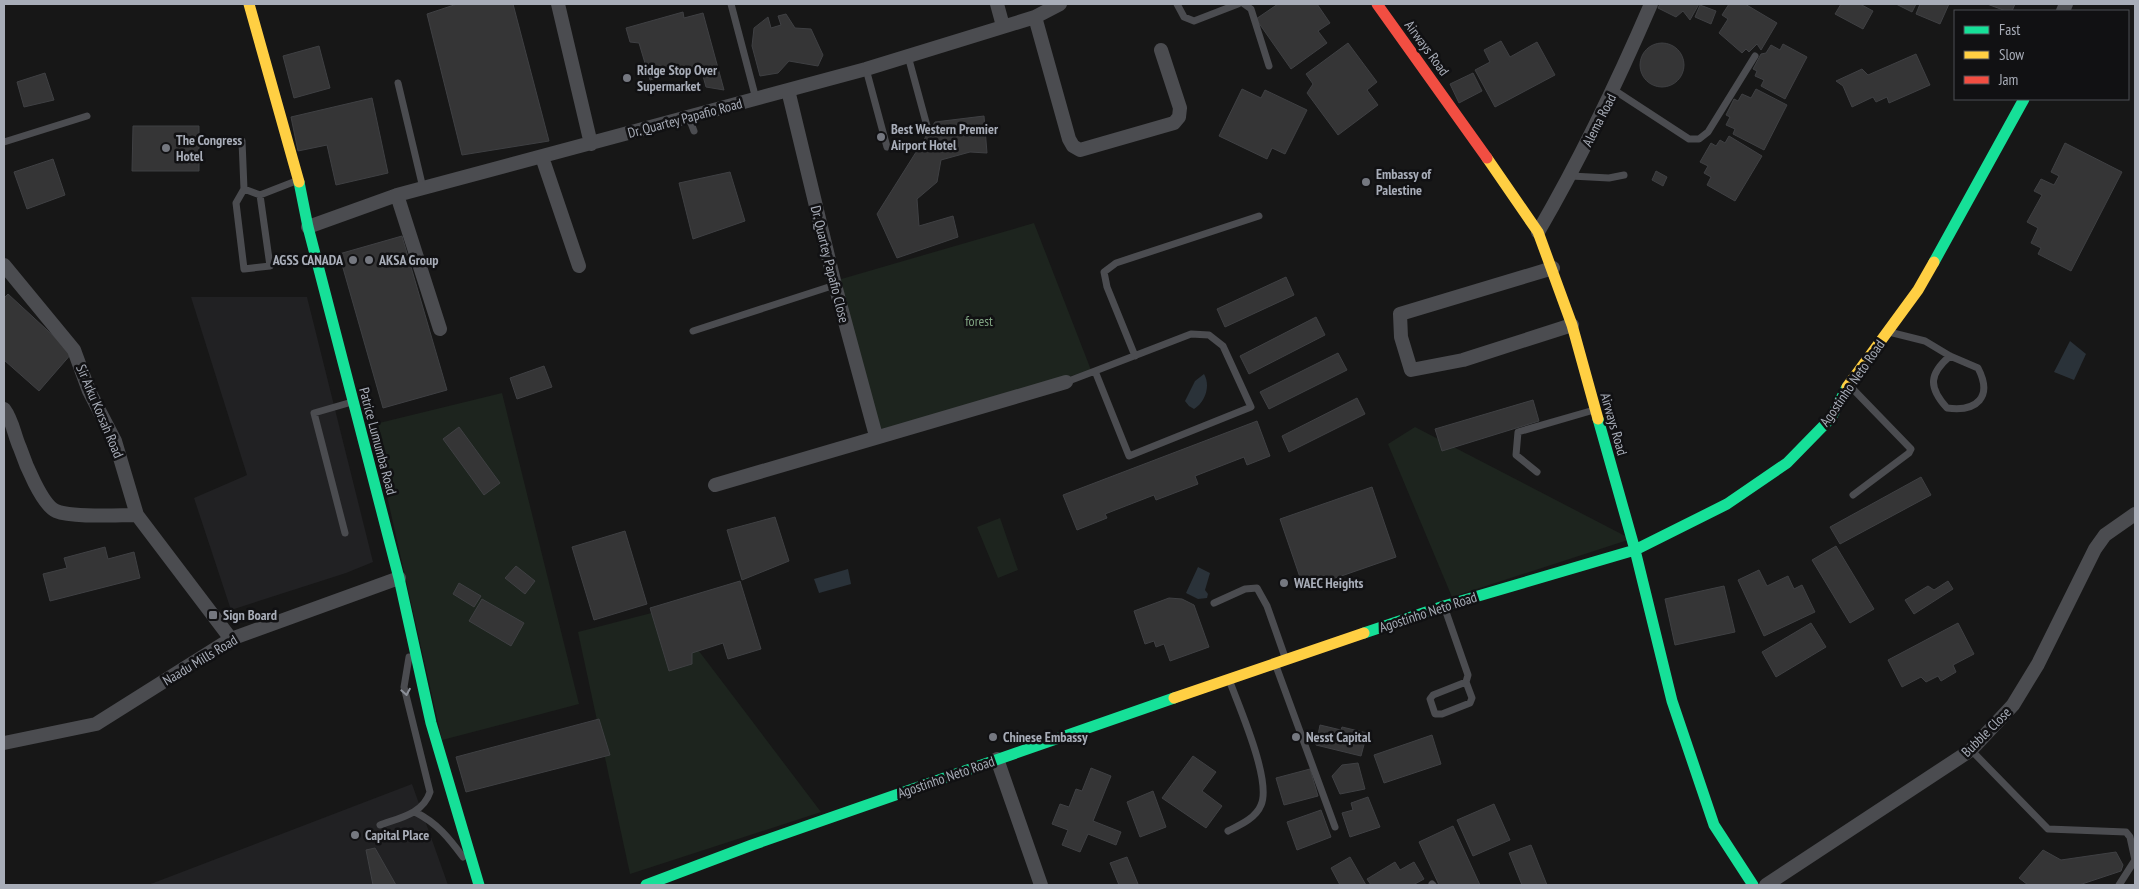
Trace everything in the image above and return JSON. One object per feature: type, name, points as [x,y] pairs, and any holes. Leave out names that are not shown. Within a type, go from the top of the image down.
[{"type":"street","name":"Patrice Lumumba Road","points":[[249,4],[299,180],[308,227],[399,578],[412,644],[431,723],[479,885]]},
{"type":"street","points":[[558,4],[591,144]]},
{"type":"street","points":[[997,4],[1003,26]]},
{"type":"street","name":"Dr. Quartey Papafio Road","points":[[308,227],[397,195],[423,188],[591,144],[692,124],[756,99],[866,69],[1035,17],[1060,4]]},
{"type":"street","name":"Airways Road","points":[[1377,4],[1538,232],[1553,268],[1572,325],[1634,550],[1672,701],[1714,825],[1753,885]]},
{"type":"street","name":"Alema Road","points":[[1538,232],[1571,176],[1614,90],[1651,4]]},
{"type":"street","points":[[1035,17],[1069,139],[1073,146],[1080,150],[1174,122],[1179,117],[1180,108],[1161,50]]},
{"type":"street","name":"Dr. Quartey Papafio Close","points":[[788,90],[835,285],[876,436]]},
{"type":"street","name":"Agostinho Neto Road","points":[[646,885],[752,845],[997,759],[1444,606],[1634,550],[1727,504],[1787,463],[1831,418],[1848,384],[1872,350],[1889,332],[1918,290],[2023,100]]},
{"type":"street","points":[[542,157],[580,266]]},
{"type":"street","points":[[397,195],[440,329]]},
{"type":"street","name":"Sir Arku Korsah Road","points":[[4,265],[74,350],[89,391],[115,441],[137,515],[231,639]]},
{"type":"street","points":[[1553,268],[1400,314],[1401,337],[1411,370],[1463,360],[1572,325]]},
{"type":"street","points":[[715,485],[876,436],[1066,382]]},
{"type":"street","points":[[4,409],[10,417],[20,448],[44,500],[55,511],[71,514],[137,515]]},
{"type":"street","name":"Bubble Close","points":[[1766,885],[1971,750],[2012,705],[2038,664],[2095,549],[2105,535],[2135,514]]},
{"type":"street","name":"Naadu Mills Road","points":[[4,743],[96,724],[231,639],[399,578]]},
{"type":"street","points":[[997,759],[1041,885]]},
{"type":"lane","points":[[731,4],[756,99]]},
{"type":"lane","points":[[1178,4],[1184,17],[1194,21],[1238,4]]},
{"type":"lane","points":[[1244,4],[1251,9],[1269,66]]},
{"type":"lane","points":[[908,56],[927,126]]},
{"type":"lane","points":[[1614,90],[1688,139],[1699,140],[1708,132],[1755,56]]},
{"type":"lane","points":[[866,69],[887,147]]},
{"type":"lane","points":[[398,83],[423,188]]},
{"type":"lane","points":[[4,142],[87,116]]},
{"type":"lane","points":[[242,141],[244,189],[236,203],[244,269],[270,266],[260,195]]},
{"type":"lane","points":[[1571,176],[1616,178],[1624,175]]},
{"type":"lane","points":[[244,189],[260,195],[299,180]]},
{"type":"lane","points":[[1135,356],[1107,287],[1104,272],[1116,264],[1259,216]]},
{"type":"lane","points":[[693,331],[835,285]]},
{"type":"lane","points":[[1889,332],[1925,340],[1950,356],[1978,368],[1985,381],[1985,390],[1977,403],[1960,409],[1947,408],[1938,398],[1933,382],[1937,366],[1950,356]]},
{"type":"lane","points":[[1066,382],[1191,334],[1205,334],[1213,337],[1225,350],[1251,407],[1129,456],[1095,371]]},
{"type":"lane","points":[[1848,384],[1911,449],[1910,453],[1853,495]]},
{"type":"lane","points":[[345,533],[314,414],[352,402]]},
{"type":"lane","points":[[1537,472],[1516,455],[1518,432],[1594,410]]},
{"type":"lane","points":[[1214,603],[1245,589],[1257,588],[1268,606],[1280,662],[1335,827]]},
{"type":"lane","points":[[1444,606],[1468,675],[1466,682],[1472,698],[1470,703],[1442,714],[1435,714],[1430,698],[1432,695],[1466,682]]},
{"type":"lane","points":[[380,825],[415,812],[428,798],[430,787],[404,687],[412,644]]},
{"type":"lane","points":[[1228,831],[1246,822],[1261,806],[1264,796],[1257,756],[1229,679]]},
{"type":"lane","points":[[1971,750],[2048,829],[2126,832],[2130,837],[2135,860],[2119,885]]},
{"type":"lane","points":[[415,812],[430,819],[442,830],[475,873]]},
{"type":"shaded area","points":[[191,297],[307,297],[373,562],[346,573],[231,610],[194,498],[247,475]]},
{"type":"shaded area","points":[[2070,341],[2086,354],[2074,380],[2054,372]]},
{"type":"shaded area","points":[[1204,374],[1207,384],[1206,393],[1194,409],[1185,401],[1195,381]]},
{"type":"shaded area","points":[[1198,567],[1210,573],[1205,590],[1208,594],[1207,598],[1198,599],[1186,593]]},
{"type":"shaded area","points":[[848,569],[851,584],[819,593],[814,579]]},
{"type":"shaded area","name":"Capital Place","points":[[412,784],[448,885],[148,885]]},
{"type":"green space","name":"forest","points":[[1034,223],[1091,370],[878,433],[838,280]]},
{"type":"green space","points":[[502,393],[579,704],[442,740],[371,425]]},
{"type":"green space","points":[[1415,427],[1631,539],[1452,597],[1388,444]]},
{"type":"green space","points":[[1000,518],[1018,570],[998,578],[977,527]]},
{"type":"green space","points":[[667,609],[821,812],[630,874],[578,632]]},
{"type":"building","points":[[457,4],[513,4],[549,141],[462,155],[427,14]]},
{"type":"building","points":[[1278,4],[1317,4],[1330,23],[1318,31],[1327,43],[1291,69],[1256,19]]},
{"type":"building","points":[[1660,4],[1699,4],[1690,20],[1683,11],[1676,17],[1658,8]]},
{"type":"building","points":[[1729,4],[1745,4],[1777,23],[1761,50],[1757,44],[1749,52],[1746,49],[1742,53],[1719,33],[1728,19],[1722,15]]},
{"type":"building","points":[[1841,4],[1860,4],[1873,11],[1863,29],[1835,14]]},
{"type":"building","points":[[1896,4],[1916,4],[1912,12]]},
{"type":"building","points":[[1920,4],[1949,4],[1940,24],[1916,14]]},
{"type":"building","points":[[1987,4],[2015,4],[2012,10],[2003,10]]},
{"type":"building","points":[[1700,5],[1716,11],[1711,24],[1695,17]]},
{"type":"building","points":[[683,12],[684,18],[703,13],[724,90],[706,87],[700,65],[650,80],[639,43],[630,42],[626,28]]},
{"type":"building","points":[[786,14],[795,28],[811,29],[823,55],[818,66],[789,61],[778,73],[760,76],[752,46],[754,28],[768,17],[771,28],[781,25],[778,16]]},
{"type":"building","points":[[1501,41],[1510,57],[1537,42],[1555,75],[1495,107],[1475,70],[1490,62],[1484,50]]},
{"type":"building","points":[[1348,43],[1377,82],[1367,90],[1378,105],[1338,135],[1307,93],[1313,84],[1306,74]]},
{"type":"building","points":[[1662,43],[1674,47],[1680,53],[1684,65],[1680,77],[1674,83],[1662,87],[1650,83],[1644,77],[1640,65],[1644,53],[1650,47]]},
{"type":"building","points":[[1783,44],[1807,57],[1785,99],[1761,86],[1764,80],[1755,76],[1757,71],[1753,69],[1761,54],[1766,53],[1771,45],[1780,50]]},
{"type":"building","points":[[319,46],[330,88],[294,98],[283,56]]},
{"type":"building","points":[[1916,54],[1930,85],[1889,103],[1887,97],[1876,102],[1873,97],[1852,107],[1843,86],[1836,81],[1862,69],[1868,75]]},
{"type":"building","points":[[45,73],[54,100],[24,107],[17,82]]},
{"type":"building","points":[[1473,73],[1482,91],[1459,103],[1450,84]]},
{"type":"building","points":[[1242,89],[1261,98],[1265,90],[1307,110],[1285,154],[1272,148],[1267,159],[1219,136]]},
{"type":"building","points":[[1756,89],[1787,105],[1764,150],[1733,134],[1735,129],[1726,125],[1730,117],[1726,115],[1734,99],[1738,101],[1742,94],[1751,98]]},
{"type":"building","points":[[372,98],[388,173],[336,185],[327,145],[298,151],[291,117]]},
{"type":"building","points":[[984,116],[987,153],[970,152],[941,160],[937,182],[917,199],[919,226],[953,216],[958,237],[897,258],[877,214],[935,122]]},
{"type":"building","name":"The Congress Hotel","points":[[133,126],[199,126],[199,171],[132,171]]},
{"type":"building","points":[[1729,136],[1762,156],[1735,201],[1707,185],[1711,177],[1704,173],[1708,166],[1700,162],[1711,143],[1716,146],[1720,140],[1725,143]]},
{"type":"building","points":[[2065,143],[2122,172],[2071,271],[2038,254],[2041,248],[2031,243],[2038,228],[2027,222],[2042,195],[2034,191],[2041,179],[2054,185],[2059,176],[2051,172]]},
{"type":"building","points":[[53,159],[65,195],[27,209],[14,172]]},
{"type":"building","points":[[1656,171],[1667,177],[1663,186],[1652,180]]},
{"type":"building","points":[[730,172],[745,221],[693,239],[679,183]]},
{"type":"building","points":[[402,236],[447,390],[383,408],[339,254]]},
{"type":"building","points":[[1286,277],[1294,295],[1225,327],[1217,309]]},
{"type":"building","points":[[8,294],[72,353],[39,391],[4,360],[4,298]]},
{"type":"building","points":[[1316,317],[1325,335],[1249,374],[1240,356]]},
{"type":"building","points":[[1338,353],[1347,370],[1269,409],[1260,392]]},
{"type":"building","points":[[544,366],[552,387],[517,399],[510,378]]},
{"type":"building","points":[[1357,398],[1365,414],[1289,452],[1282,436]]},
{"type":"building","points":[[1533,400],[1539,421],[1442,451],[1435,429]]},
{"type":"building","points":[[1257,421],[1270,456],[1247,465],[1244,457],[1195,476],[1198,484],[1156,500],[1154,495],[1105,514],[1107,518],[1077,530],[1063,495]]},
{"type":"building","points":[[459,427],[500,483],[484,495],[443,439]]},
{"type":"building","points":[[1921,477],[1931,495],[1840,544],[1830,527]]},
{"type":"building","points":[[1372,487],[1396,557],[1304,589],[1280,519]]},
{"type":"building","points":[[775,517],[789,561],[742,580],[727,530]]},
{"type":"building","points":[[625,531],[647,604],[594,620],[572,547]]},
{"type":"building","points":[[1836,546],[1874,609],[1850,623],[1812,560]]},
{"type":"building","points":[[105,547],[108,559],[134,552],[140,578],[50,601],[43,574],[67,568],[64,558]]},
{"type":"building","points":[[516,566],[535,581],[525,594],[505,578]]},
{"type":"building","points":[[1759,570],[1767,586],[1788,576],[1794,589],[1802,585],[1815,612],[1764,636],[1738,580]]},
{"type":"building","points":[[740,581],[761,649],[728,659],[723,643],[692,653],[692,664],[669,671],[650,608]]},
{"type":"building","points":[[1948,581],[1953,589],[1914,614],[1905,600],[1928,586],[1934,590]]},
{"type":"building","points":[[459,583],[481,596],[474,607],[453,594]]},
{"type":"building","points":[[1724,586],[1735,632],[1675,645],[1665,599]]},
{"type":"building","points":[[1169,598],[1182,599],[1194,605],[1209,647],[1170,661],[1164,644],[1156,647],[1154,641],[1145,644],[1134,611]]},
{"type":"building","points":[[482,599],[524,623],[511,646],[469,621]]},
{"type":"building","points":[[1811,623],[1826,647],[1776,677],[1762,652]]},
{"type":"building","points":[[1958,623],[1974,654],[1953,665],[1956,672],[1941,681],[1938,676],[1926,682],[1921,677],[1902,687],[1888,660]]},
{"type":"building","points":[[599,719],[610,755],[466,792],[456,757]]},
{"type":"building","points":[[1320,725],[1341,730],[1342,727],[1367,733],[1361,756],[1316,745]]},
{"type":"building","points":[[1432,735],[1441,764],[1384,783],[1374,755]]},
{"type":"building","points":[[1193,756],[1216,772],[1202,791],[1222,806],[1206,828],[1162,798]]},
{"type":"building","points":[[1358,763],[1365,789],[1340,794],[1332,776],[1342,765]]},
{"type":"building","points":[[1091,768],[1111,776],[1093,821],[1121,832],[1116,845],[1088,834],[1080,852],[1062,845],[1068,830],[1052,824],[1060,804],[1069,807],[1076,789],[1082,791]]},
{"type":"building","points":[[1310,769],[1318,796],[1284,805],[1276,778]]},
{"type":"building","points":[[1153,791],[1166,827],[1140,837],[1127,802]]},
{"type":"building","points":[[1368,797],[1380,827],[1350,837],[1342,813],[1353,810],[1351,803]]},
{"type":"building","points":[[1494,804],[1510,840],[1473,856],[1457,820]]},
{"type":"building","points":[[1321,810],[1331,837],[1297,850],[1287,822]]},
{"type":"building","points":[[1453,826],[1480,885],[1439,885],[1419,842]]},
{"type":"building","points":[[1531,845],[1547,885],[1522,885],[1509,853]]},
{"type":"building","points":[[375,848],[396,885],[373,885],[366,850]]},
{"type":"building","points":[[2043,850],[2061,860],[2116,852],[2123,865],[2121,871],[2079,885],[2028,885],[2019,878]]},
{"type":"building","points":[[1127,857],[1138,884],[1119,885],[1110,863]]},
{"type":"building","points":[[1350,857],[1366,885],[1340,885],[1331,868]]},
{"type":"building","points":[[1395,862],[1400,870],[1414,862],[1424,879],[1413,885],[1371,885],[1367,879]]},
{"type":"traffic: fast","points":[[1934,262],[2023,100]]},
{"type":"traffic: fast","points":[[299,182],[308,227],[399,578],[431,723],[479,885]]},
{"type":"traffic: fast","points":[[1364,633],[1444,606],[1635,550],[1727,504],[1787,463],[1831,418],[1847,387]]},
{"type":"traffic: fast","points":[[1598,419],[1635,550],[1672,701],[1714,825],[1753,885]]},
{"type":"traffic: fast","points":[[646,885],[752,845],[1174,698]]},
{"type":"traffic: slow","points":[[249,4],[299,182]]},
{"type":"traffic: slow","points":[[1487,158],[1538,232],[1572,325],[1598,419]]},
{"type":"traffic: slow","points":[[1847,387],[1918,290],[1934,262]]},
{"type":"traffic: slow","points":[[1174,698],[1364,633]]},
{"type":"traffic: jam","points":[[1377,4],[1487,158]]},
{"type":"place","name":"Ridge Stop Over Supermarket","points":[[627,78]]},
{"type":"place","name":"Best Western Premier Airport Hotel","points":[[881,137]]},
{"type":"place","name":"The Congress Hotel","points":[[166,148]]},
{"type":"place","name":"Embassy of Palestine","points":[[1366,182]]},
{"type":"place","name":"AGSS CANADA","points":[[353,260]]},
{"type":"place","name":"AKSA Group","points":[[369,260]]},
{"type":"place","name":"WAEC Heights","points":[[1284,583]]},
{"type":"place","name":"Sign Board","points":[[213,615]]},
{"type":"place","name":"Chinese Embassy","points":[[993,737]]},
{"type":"place","name":"Nesst Capital","points":[[1296,737]]},
{"type":"place","name":"Capital Place","points":[[355,835]]}]
